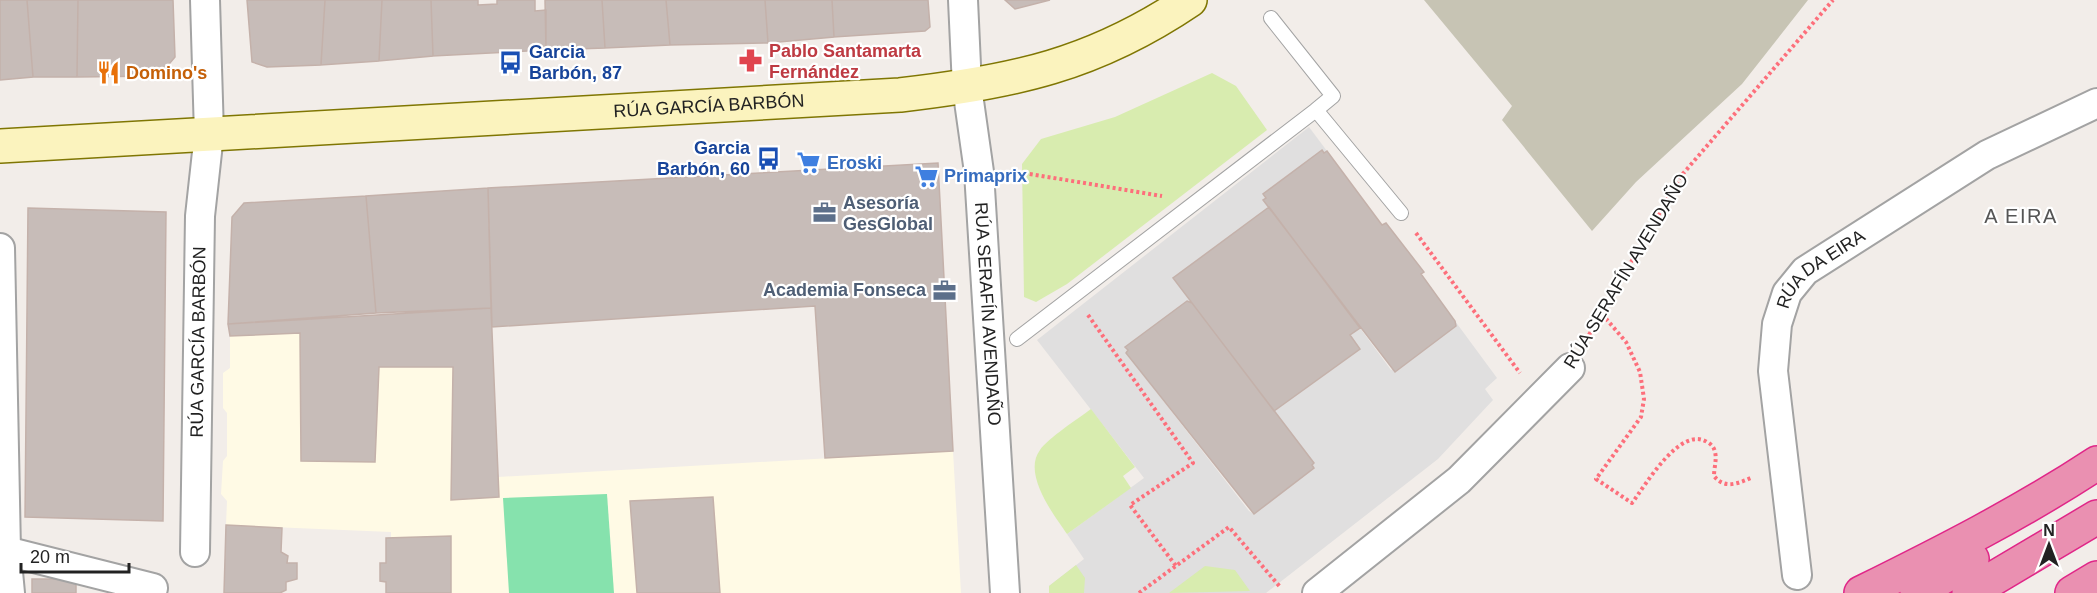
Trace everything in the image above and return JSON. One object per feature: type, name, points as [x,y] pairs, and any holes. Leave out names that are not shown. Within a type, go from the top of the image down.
[{"type":"highway","points":[[1861,593],[1959,545],[2044,498],[2097,463]]},
{"type":"highway","points":[[1917,593],[1982,553],[2044,498]]},
{"type":"highway","points":[[1969,593],[2097,517]]},
{"type":"highway","points":[[1956,593],[2016,566]]},
{"type":"highway","points":[[2072,593],[2097,578]]},
{"type":"main road","name":"RÚA GARCÍA BARBÓN","points":[[0,146],[900,95],[968,87],[1027,76],[1074,61],[1118,43],[1190,0]]},
{"type":"street","points":[[206,0],[209,134]]},
{"type":"street","name":"RÚA SERAFÍN AVENDAÑO","points":[[963,0],[968,87],[979,172],[1005,593]]},
{"type":"street","name":"RÚA DA EIRA","points":[[1797,575],[1773,371],[1777,324],[1787,293],[1805,271],[1988,155],[2097,103]]},
{"type":"street","name":"RÚA GARCÍA BARBÓN","points":[[195,552],[200,216],[209,134]]},
{"type":"street","points":[[0,248],[6,551],[10,593]]},
{"type":"street","name":"RÚA SERAFÍN AVENDAÑO","points":[[1317,593],[1459,480],[1570,368]]},
{"type":"street","points":[[6,551],[153,588]]},
{"type":"lane","points":[[1017,339],[1334,96],[1271,18]]},
{"type":"lane","points":[[1316,110],[1401,213]]},
{"type":"path","name":"RÚA SERAFÍN AVENDAÑO","points":[[1570,368],[1681,176],[1833,0]]},
{"type":"path","points":[[1006,170],[1166,196]]},
{"type":"path","points":[[1401,213],[1525,380]]},
{"type":"path","points":[[1074,295],[1192,463],[1130,505],[1176,566]]},
{"type":"path","points":[[1602,314],[1626,342],[1640,372],[1644,399],[1641,417],[1596,479],[1632,503],[1670,452],[1682,442],[1692,439],[1703,439],[1713,446],[1716,454],[1714,476],[1725,485],[1740,482],[1785,464]]},
{"type":"path","points":[[1139,593],[1229,527],[1281,588]]},
{"type":"shaded area","points":[[1424,0],[1808,0],[1742,84],[1636,182],[1592,231],[1502,120],[1512,106]]},
{"type":"shaded area","points":[[1309,127],[1327,151],[1324,153],[1322,150],[1264,193],[1266,198],[1263,200],[1269,207],[1173,278],[1192,303],[1125,347],[1128,350],[1126,353],[1249,511],[1254,514],[1314,468],[1312,465],[1314,463],[1274,411],[1360,349],[1350,335],[1360,328],[1391,370],[1394,368],[1396,372],[1455,326],[1455,321],[1497,378],[1485,389],[1493,400],[1438,459],[1266,593],[1049,593],[1049,586],[1084,559],[1067,534],[1144,478],[1037,340]]},
{"type":"shaded area","points":[[300,333],[302,461],[375,462],[379,367],[453,367],[452,500],[499,497],[498,477],[953,451],[961,593],[450,593],[391,538],[391,532],[226,525],[227,501],[221,494],[223,461],[227,456],[227,413],[223,408],[223,373],[230,368],[230,336]]},
{"type":"green space","points":[[1212,73],[1236,86],[1267,130],[1067,284],[1036,302],[1024,297],[1022,164],[1041,139],[1115,117]]},
{"type":"green space","points":[[1091,409],[1135,467],[1123,476],[1131,488],[1067,534],[1042,494],[1037,482],[1035,460],[1049,440]]},
{"type":"green space","points":[[607,494],[614,593],[509,593],[503,498]]},
{"type":"green space","points":[[1076,565],[1085,578],[1084,593],[1049,593],[1049,586]]},
{"type":"green space","points":[[1205,566],[1235,570],[1250,591],[1169,593]]},
{"type":"building","points":[[0,0],[27,0],[33,77],[0,80]]},
{"type":"building","points":[[27,0],[78,0],[77,77],[33,77]]},
{"type":"building","points":[[78,0],[173,0],[175,57],[159,76],[77,77]]},
{"type":"building","points":[[247,0],[325,0],[321,65],[267,67],[252,62]]},
{"type":"building","points":[[325,0],[382,0],[379,61],[321,65]]},
{"type":"building","points":[[382,0],[431,0],[433,56],[379,61]]},
{"type":"building","points":[[431,0],[478,0],[478,5],[497,4],[497,0],[535,0],[535,11],[546,10],[546,50],[433,56]]},
{"type":"building","points":[[545,0],[602,0],[605,48],[546,50]]},
{"type":"building","points":[[602,0],[666,0],[670,45],[605,48]]},
{"type":"building","points":[[666,0],[765,0],[768,43],[670,45]]},
{"type":"building","points":[[765,0],[832,0],[834,37],[768,43]]},
{"type":"building","points":[[832,0],[928,0],[930,27],[925,31],[834,37]]},
{"type":"building","points":[[1005,0],[1050,0],[1015,9]]},
{"type":"building","points":[[1322,150],[1324,153],[1327,151],[1382,225],[1386,223],[1424,272],[1421,274],[1455,321],[1456,326],[1395,372],[1263,200],[1266,198],[1263,194]]},
{"type":"building","points":[[938,163],[953,451],[825,458],[815,306],[492,327],[488,188]]},
{"type":"building","points":[[488,188],[491,308],[376,313],[366,196]]},
{"type":"building","points":[[366,196],[376,313],[228,324],[232,217],[244,203]]},
{"type":"building","points":[[1269,207],[1360,328],[1350,335],[1360,349],[1274,411],[1173,278]]},
{"type":"building","points":[[28,208],[166,212],[163,521],[25,517]]},
{"type":"building","points":[[1187,301],[1192,303],[1314,463],[1312,465],[1314,468],[1254,514],[1126,353],[1128,350],[1125,347]]},
{"type":"building","points":[[491,308],[499,497],[451,500],[453,367],[379,367],[375,462],[301,461],[300,333],[230,336],[228,324]]},
{"type":"building","points":[[713,497],[720,593],[637,593],[630,501]]},
{"type":"building","points":[[226,525],[282,528],[281,552],[288,556],[287,563],[297,563],[297,579],[286,582],[286,590],[280,593],[224,593]]},
{"type":"building","points":[[451,536],[451,593],[386,593],[386,582],[380,581],[380,563],[386,563],[386,538]]},
{"type":"building","points":[[32,579],[76,579],[76,593],[32,593]]},
{"type":"place","name":"Pablo Santamarta Fernández","points":[[751,61]]},
{"type":"place","name":"Garcia Barbón, 87","points":[[511,62]]},
{"type":"place","name":"Domino's","points":[[108,73]]},
{"type":"place","name":"Garcia Barbón, 60","points":[[768,158]]},
{"type":"place","name":"Eroski","points":[[809,163]]},
{"type":"place","name":"Primaprix","points":[[926,176]]},
{"type":"place","name":"Asesoría GesGlobal","points":[[825,213]]},
{"type":"place","name":"Academia Fonseca","points":[[944,290]]},
{"type":"district","name":"A EIRA","points":[[2021,216]]}]
